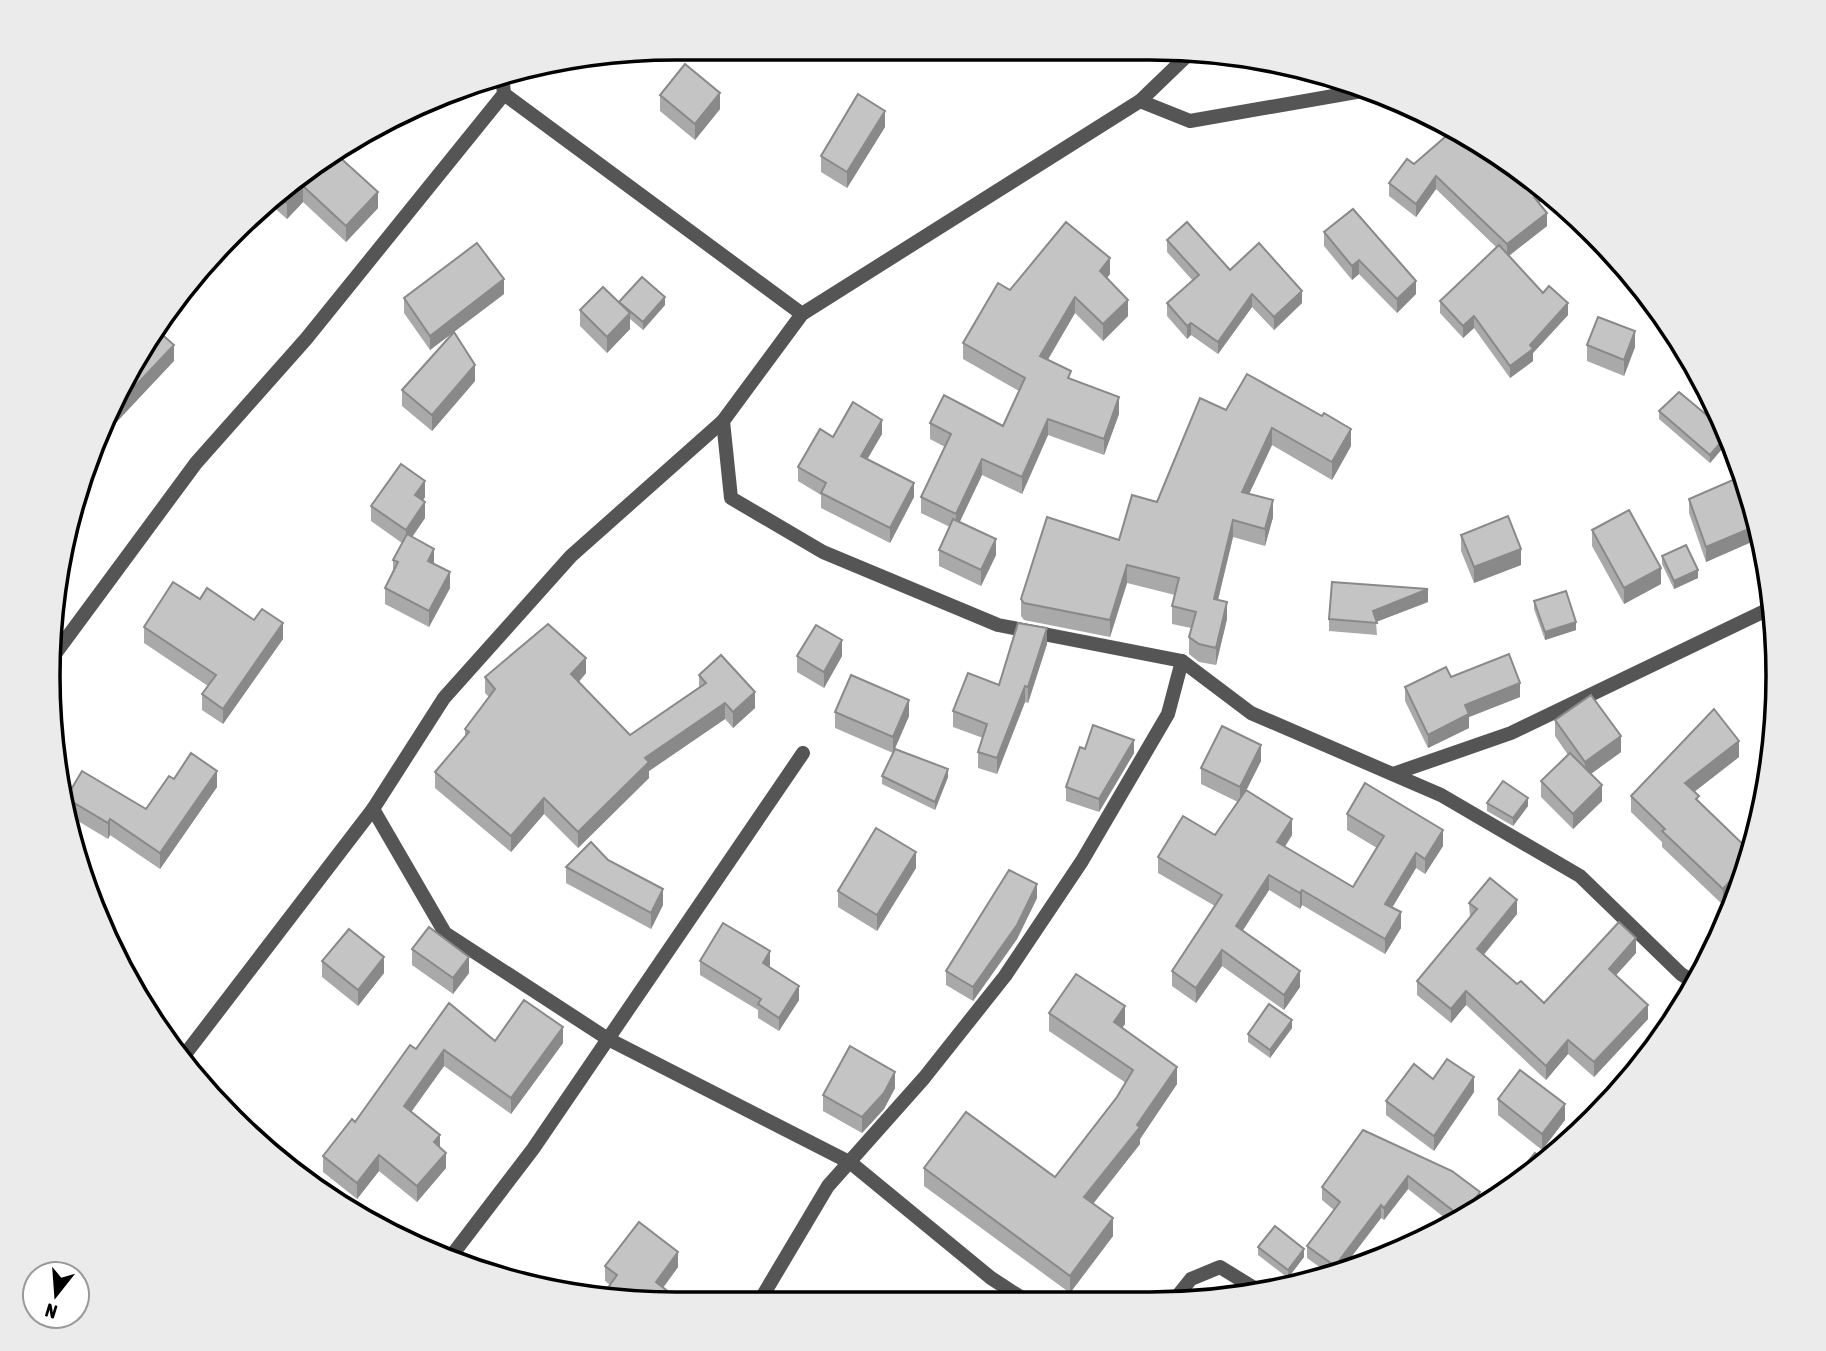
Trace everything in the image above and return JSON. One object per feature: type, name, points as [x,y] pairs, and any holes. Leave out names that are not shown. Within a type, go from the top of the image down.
[{"type":"street","points":[[188,1051],[373,809],[444,698],[571,556],[723,421],[802,314],[1140,101],[1182,61]]},
{"type":"street","points":[[61,646],[196,463],[306,339],[504,94],[503,84]]},
{"type":"street","points":[[1140,101],[1190,121],[1351,93]]},
{"type":"street","points":[[504,94],[802,314]]},
{"type":"street","points":[[723,421],[731,498],[823,552],[998,625],[1182,662],[1251,713],[1441,795],[1580,876],[1687,978]]},
{"type":"street","points":[[1393,774],[1511,733],[1763,612]]},
{"type":"street","points":[[764,1292],[828,1186],[851,1163],[1005,976],[1082,860],[1168,714],[1182,662]]},
{"type":"street","points":[[455,1251],[533,1149],[803,753]]},
{"type":"street","points":[[373,809],[445,933],[608,1039],[851,1163],[991,1278],[1013,1292]]},
{"type":"street","points":[[1182,1290],[1191,1279],[1220,1267],[1246,1284]]},
{"type":"building","points":[[685,64],[720,93],[695,124],[660,95]]},
{"type":"building","points":[[858,94],[885,111],[847,172],[821,156]]},
{"type":"building","points":[[1447,136],[1493,163],[1525,187],[1535,195],[1534,197],[1547,213],[1507,244],[1436,176],[1416,204],[1389,183],[1407,159],[1414,164]]},
{"type":"building","points":[[341,158],[378,192],[346,226],[303,186],[287,203],[284,200],[333,163]]},
{"type":"building","points":[[1353,209],[1416,281],[1397,299],[1359,260],[1352,266],[1324,232]]},
{"type":"building","points":[[1066,222],[1110,258],[1100,271],[1128,300],[1103,324],[1075,297],[1040,356],[1071,371],[1068,378],[1119,397],[1104,439],[1048,419],[1022,477],[982,459],[956,514],[921,497],[951,434],[930,423],[944,395],[1003,426],[1025,378],[963,343],[998,283],[1010,290]]},
{"type":"building","points":[[1187,222],[1230,270],[1259,243],[1302,291],[1274,317],[1252,294],[1218,342],[1191,323],[1187,326],[1167,303],[1199,275],[1167,240]]},
{"type":"building","points":[[477,243],[504,279],[430,336],[404,298]]},
{"type":"building","points":[[1499,245],[1543,293],[1549,286],[1568,303],[1530,345],[1533,349],[1510,366],[1474,316],[1463,326],[1440,301]]},
{"type":"building","points":[[642,277],[665,297],[643,322],[619,302]]},
{"type":"building","points":[[603,287],[630,313],[607,337],[580,310]]},
{"type":"building","points":[[1598,317],[1635,331],[1624,360],[1587,345]]},
{"type":"building","points":[[454,332],[475,365],[432,415],[402,390]]},
{"type":"building","points":[[162,334],[174,345],[128,394]]},
{"type":"building","points":[[1247,374],[1351,429],[1332,462],[1272,428],[1242,492],[1273,500],[1265,529],[1233,520],[1214,599],[1227,602],[1216,648],[1199,644],[1189,637],[1196,612],[1172,606],[1179,578],[1127,565],[1110,620],[1024,603],[1021,599],[1047,517],[1119,540],[1132,495],[1157,502],[1200,398],[1226,410]]},
{"type":"building","points":[[1679,392],[1710,418],[1721,442],[1710,455],[1659,411]]},
{"type":"building","points":[[853,402],[882,420],[861,456],[914,483],[890,528],[821,493],[826,483],[798,467],[820,429],[833,437]]},
{"type":"building","points":[[401,464],[425,481],[415,495],[425,502],[406,530],[371,506]]},
{"type":"building","points":[[1735,479],[1749,529],[1706,547],[1689,499]]},
{"type":"building","points":[[1629,510],[1661,568],[1624,588],[1592,530]]},
{"type":"building","points":[[1508,516],[1521,549],[1474,567],[1461,535]]},
{"type":"building","points":[[953,519],[996,539],[981,570],[939,550]]},
{"type":"building","points":[[407,534],[434,549],[428,561],[450,572],[429,611],[385,588],[398,562],[393,560]]},
{"type":"building","points":[[1686,545],[1698,570],[1674,581],[1662,556]]},
{"type":"building","points":[[173,582],[200,599],[207,588],[254,620],[262,609],[283,623],[223,709],[202,694],[216,675],[144,627]]},
{"type":"building","points":[[1332,582],[1428,589],[1373,611],[1377,623],[1329,619]]},
{"type":"building","points":[[1566,591],[1576,622],[1545,632],[1534,601]]},
{"type":"building","points":[[1018,623],[1047,628],[1028,687],[1025,686],[997,758],[978,752],[987,724],[953,711],[968,673],[999,685]]},
{"type":"building","points":[[548,624],[586,658],[571,674],[630,735],[706,683],[699,675],[721,655],[755,692],[733,712],[725,703],[645,758],[649,762],[578,832],[544,798],[511,836],[435,772],[469,732],[465,729],[495,689],[485,677]]},
{"type":"building","points":[[816,625],[842,640],[824,672],[797,656]]},
{"type":"building","points":[[1509,654],[1520,683],[1465,705],[1469,714],[1428,735],[1405,687],[1446,667],[1451,677]]},
{"type":"building","points":[[851,675],[909,700],[893,737],[835,712]]},
{"type":"building","points":[[1591,695],[1621,736],[1585,762],[1555,720]]},
{"type":"building","points":[[1714,709],[1739,741],[1685,783],[1699,796],[1696,799],[1743,844],[1732,879],[1723,889],[1662,831],[1665,829],[1631,796]]},
{"type":"building","points":[[1093,725],[1134,740],[1099,799],[1066,787],[1080,747],[1085,749]]},
{"type":"building","points":[[1222,726],[1261,745],[1240,787],[1201,768]]},
{"type":"building","points":[[895,749],[948,769],[935,802],[882,776]]},
{"type":"building","points":[[191,753],[217,771],[160,853],[110,819],[108,823],[72,802],[70,791],[82,771],[146,809],[169,776],[174,779]]},
{"type":"building","points":[[1570,753],[1602,785],[1573,814],[1541,781]]},
{"type":"building","points":[[1503,781],[1528,798],[1513,818],[1487,803]]},
{"type":"building","points":[[1365,783],[1443,830],[1425,859],[1416,853],[1385,904],[1401,912],[1385,939],[1302,890],[1300,893],[1269,875],[1236,926],[1300,971],[1284,995],[1222,950],[1196,988],[1172,971],[1222,895],[1158,857],[1183,816],[1215,835],[1246,790],[1292,819],[1277,842],[1353,887],[1384,836],[1347,814]]},
{"type":"building","points":[[876,828],[916,852],[877,915],[838,891]]},
{"type":"building","points":[[591,842],[608,860],[663,889],[651,913],[566,867]]},
{"type":"building","points":[[1009,870],[1037,884],[1017,925],[973,987],[946,971]]},
{"type":"building","points":[[1490,878],[1517,900],[1477,949],[1517,984],[1521,981],[1544,1003],[1619,922],[1636,938],[1609,969],[1648,1005],[1594,1062],[1568,1040],[1546,1066],[1466,991],[1451,1009],[1417,981],[1477,909],[1469,903]]},
{"type":"building","points":[[723,923],[770,951],[763,963],[799,986],[779,1018],[758,1004],[761,999],[700,961]]},
{"type":"building","points":[[429,927],[469,957],[453,978],[412,949]]},
{"type":"building","points":[[349,929],[384,957],[358,990],[322,961]]},
{"type":"building","points":[[1076,974],[1125,1006],[1114,1022],[1177,1067],[1137,1125],[1140,1127],[1084,1197],[1113,1218],[1070,1276],[924,1168],[966,1112],[1055,1177],[1117,1097],[1133,1070],[1049,1013]]},
{"type":"building","points":[[524,1000],[563,1027],[511,1098],[444,1050],[404,1106],[440,1135],[434,1142],[446,1153],[417,1186],[379,1155],[357,1183],[323,1156],[352,1119],[355,1122],[410,1045],[416,1049],[449,1003],[495,1041]]},
{"type":"building","points":[[1269,1004],[1292,1020],[1270,1050],[1248,1034]]},
{"type":"building","points":[[850,1046],[895,1072],[884,1093],[862,1117],[823,1095]]},
{"type":"building","points":[[1447,1059],[1474,1077],[1434,1136],[1386,1101],[1414,1064],[1433,1079]]},
{"type":"building","points":[[1520,1070],[1565,1104],[1542,1134],[1498,1099]]},
{"type":"building","points":[[1363,1130],[1452,1171],[1480,1192],[1474,1199],[1454,1211],[1408,1176],[1384,1208],[1381,1205],[1338,1262],[1332,1264],[1307,1246],[1340,1202],[1322,1187]]},
{"type":"building","points":[[639,1222],[678,1252],[656,1282],[668,1292],[608,1287],[617,1275],[605,1266]]},
{"type":"building","points":[[1275,1226],[1304,1249],[1288,1270],[1258,1247]]}]
